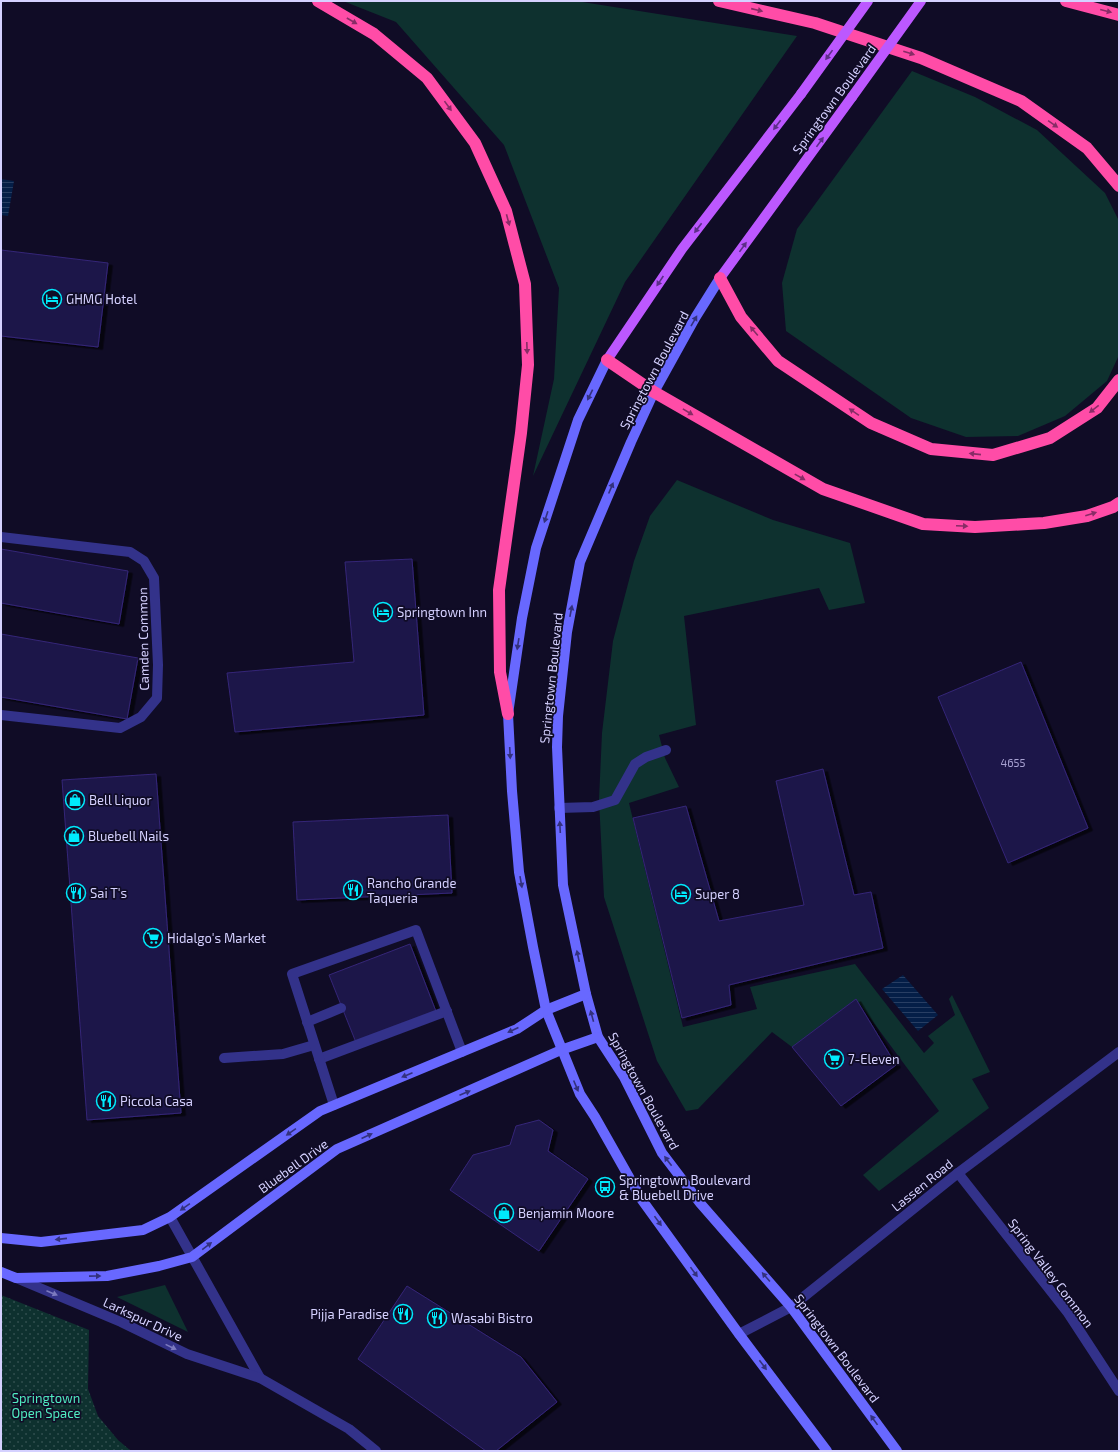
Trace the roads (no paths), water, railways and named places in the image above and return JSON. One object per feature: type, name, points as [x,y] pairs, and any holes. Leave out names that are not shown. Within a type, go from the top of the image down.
[{"type":"highway","points":[[318,1],[374,34],[427,78],[475,143],[506,211],[525,284],[528,365],[521,433],[499,590],[500,672],[508,714]]},
{"type":"highway","points":[[719,1],[815,23],[914,55],[1021,102],[1087,148],[1119,186]]},
{"type":"highway","points":[[1066,1],[1119,15]]},
{"type":"highway","points":[[720,278],[741,317],[778,361],[871,423],[931,449],[993,456],[1050,438],[1097,408],[1119,380]]},
{"type":"highway","points":[[607,360],[654,392],[752,450],[823,489],[923,524],[975,527],[1044,523],[1086,516],[1113,507],[1119,503]]},
{"type":"main road","points":[[607,360],[682,249],[801,94],[868,1]]},
{"type":"main road","name":"Springtown Boulevard","points":[[720,278],[921,1]]},
{"type":"street","name":"Springtown Boulevard","points":[[720,278],[695,318],[654,392],[630,442],[580,562],[567,632],[558,716],[557,747],[563,885],[586,994],[598,1038],[624,1077],[662,1153],[700,1203],[791,1307],[897,1451]]},
{"type":"street","points":[[607,360],[578,420],[536,548],[522,618],[508,714],[512,791],[519,872],[533,947],[546,1010],[580,1094],[642,1200],[739,1334],[827,1451]]},
{"type":"street","name":"Camden Common","points":[[1,537],[130,552],[144,561],[154,578],[158,665],[157,698],[141,717],[120,728],[1,715]]},
{"type":"street","points":[[559,808],[594,807],[616,800],[635,764],[646,757],[666,750]]},
{"type":"street","points":[[334,1105],[292,974],[416,930],[427,974],[447,1011],[462,1052]]},
{"type":"street","points":[[1,1238],[41,1242],[143,1230],[170,1217],[320,1111],[517,1029],[546,1010],[586,994]]},
{"type":"street","points":[[307,1022],[341,1008]]},
{"type":"street","points":[[319,1059],[447,1011]]},
{"type":"street","name":"Bluebell Drive","points":[[1,1272],[16,1278],[106,1276],[159,1266],[192,1257],[337,1149],[561,1050],[598,1038]]},
{"type":"street","points":[[224,1058],[283,1054],[314,1045]]},
{"type":"street","name":"Lassen Road","points":[[739,1334],[791,1307],[958,1173],[1119,1052]]},
{"type":"street","name":"Spring Valley Common","points":[[958,1173],[1068,1313],[1119,1391]]},
{"type":"street","points":[[170,1217],[260,1378]]},
{"type":"street","name":"Larkspur Drive","points":[[16,1278],[121,1322],[187,1354],[260,1378],[349,1429],[376,1451]]},
{"type":"water","points":[[1,179],[14,181],[8,216],[1,215]]},
{"type":"water","points":[[903,975],[938,1015],[918,1031],[882,989]]},
{"type":"place","name":"GHMG Hotel","points":[[52,299]]},
{"type":"place","name":"Springtown Inn","points":[[383,612]]},
{"type":"place","name":"Bell Liquor","points":[[75,800]]},
{"type":"place","name":"Bluebell Nails","points":[[74,836]]},
{"type":"place","name":"Rancho Grande Taqueria","points":[[353,890]]},
{"type":"place","name":"Sai T's","points":[[76,893]]},
{"type":"place","name":"Super 8","points":[[681,894]]},
{"type":"place","name":"Hidalgo's Market","points":[[153,938]]},
{"type":"place","name":"7-Eleven","points":[[834,1059]]},
{"type":"place","name":"Piccola Casa","points":[[106,1101]]},
{"type":"place","name":"Springtown Boulevard & Bluebell Drive","points":[[605,1187]]},
{"type":"place","name":"Benjamin Moore","points":[[504,1213]]},
{"type":"place","name":"Pijja Paradise","points":[[403,1314]]},
{"type":"place","name":"Wasabi Bistro","points":[[437,1318]]},
{"type":"park label","name":"Springtown Open Space","points":[[46,1406]]}]
